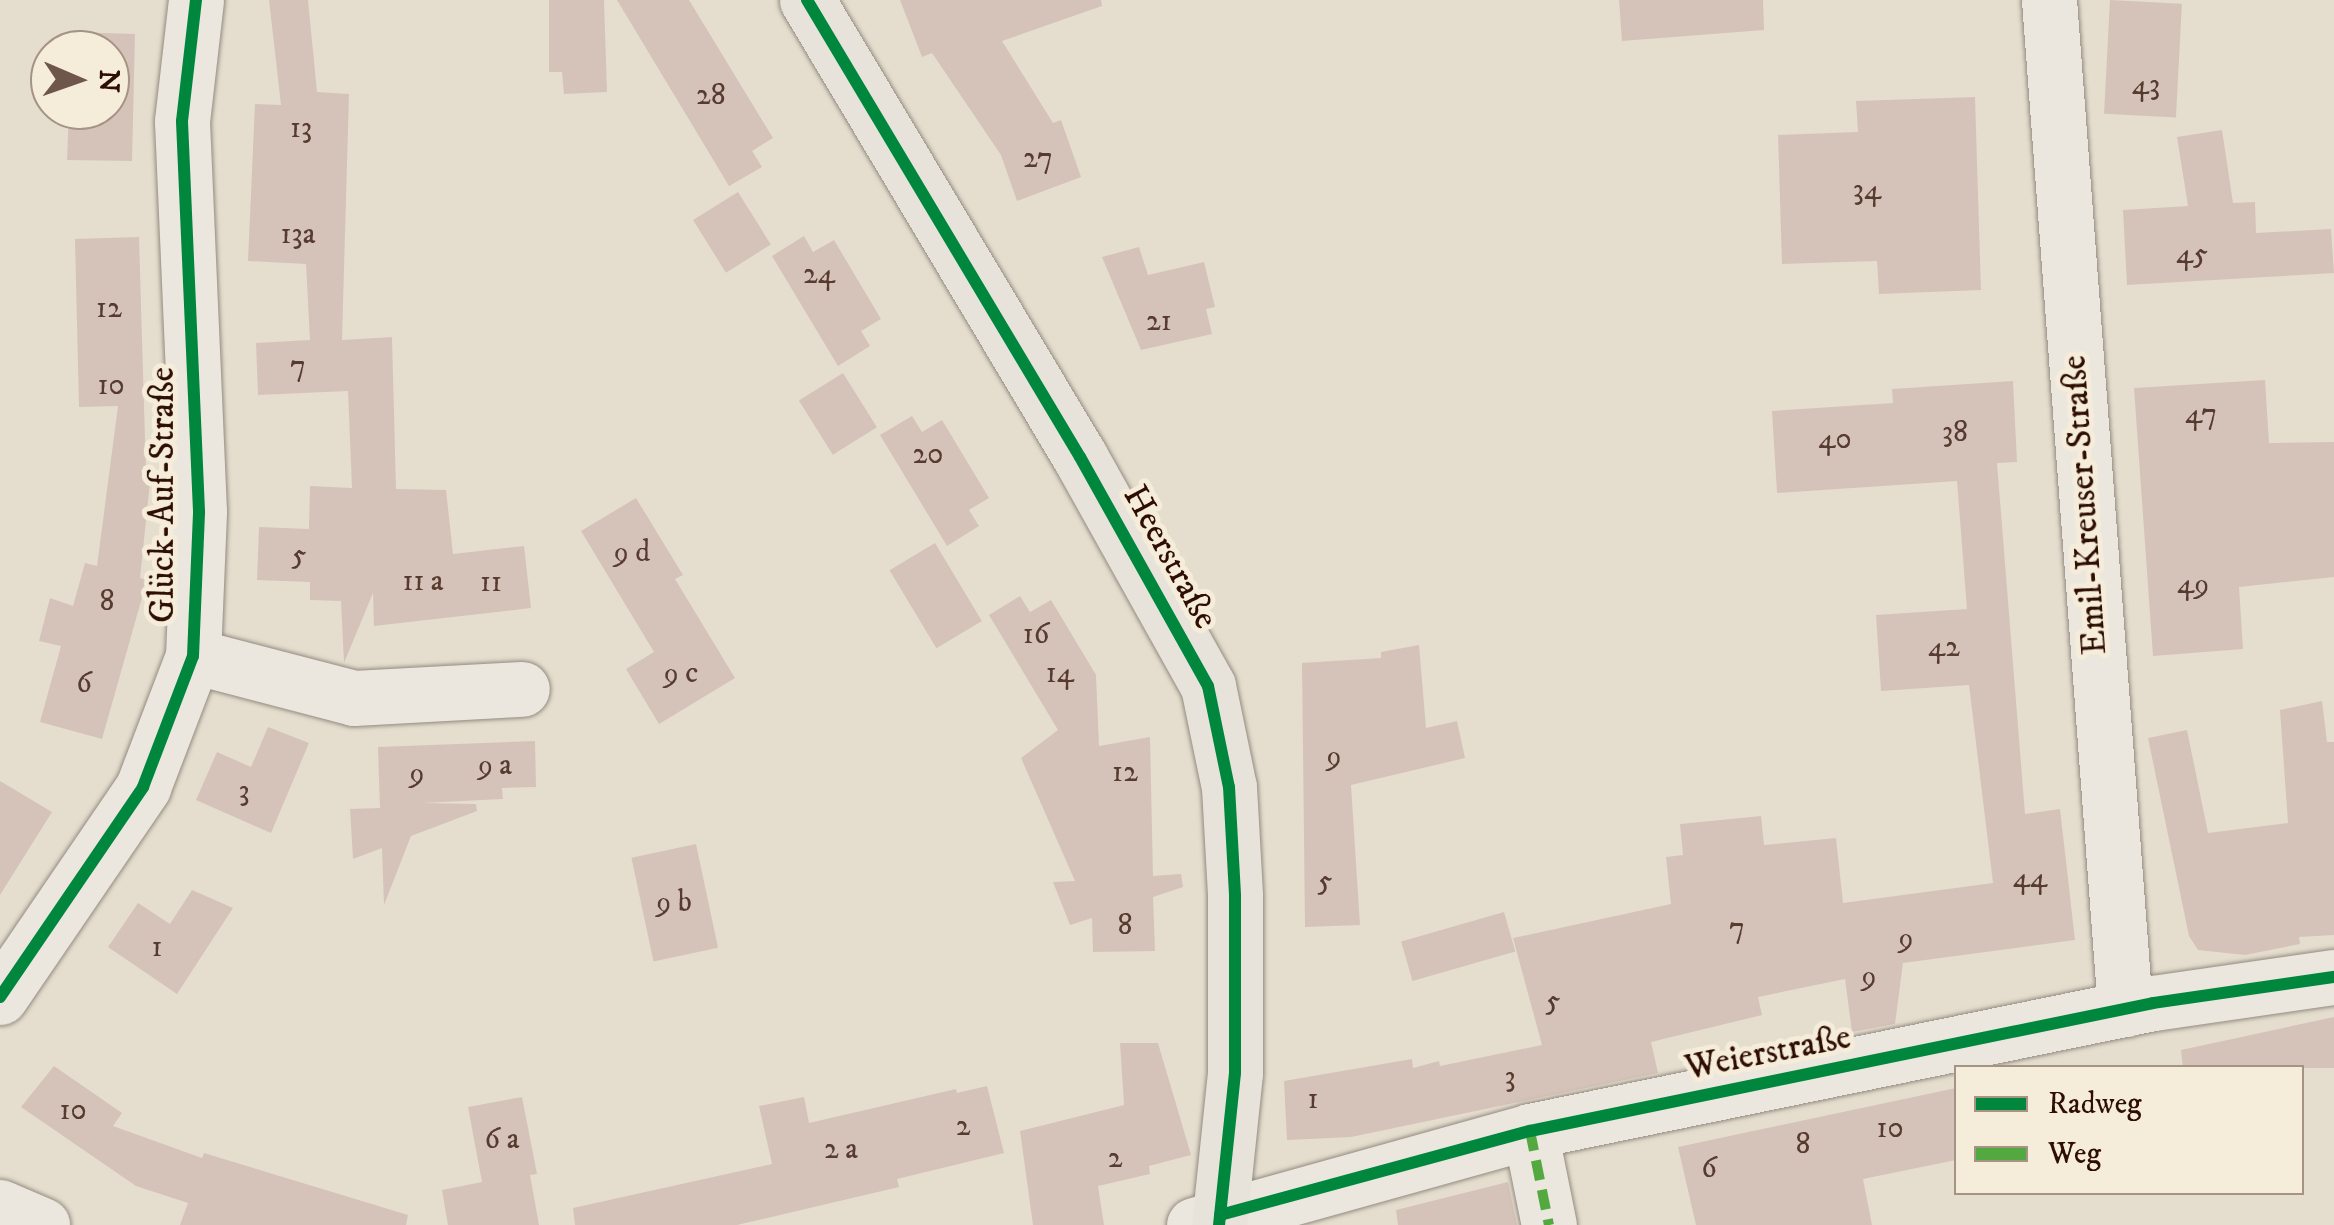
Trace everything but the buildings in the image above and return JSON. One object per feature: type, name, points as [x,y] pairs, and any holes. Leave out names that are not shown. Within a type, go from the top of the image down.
[{"type":"main road","name":"Heerstraße","points":[[807,0],[1080,457],[1208,686],[1229,787],[1236,896],[1235,1074],[1211,1222]]},
{"type":"street","name":"Glück-Auf-Straße","points":[[0,997],[142,787],[193,656],[199,510],[182,121],[196,0]]},
{"type":"street","name":"Emil-Kreuser-Straße","points":[[2049,0],[2125,1009]]},
{"type":"street","name":"Glück-Auf-Straße","points":[[193,656],[354,698],[522,689]]},
{"type":"street","name":"Weierstraße","points":[[1211,1222],[1530,1132],[2125,1009],[2334,977]]},
{"type":"street","points":[[1530,1132],[1549,1225]]},
{"type":"street","points":[[0,1207],[42,1225]]},
{"type":"marked path","points":[[1530,1131],[1549,1225]]},
{"type":"cycle path","points":[[0,997],[143,787],[193,656],[199,511],[182,121],[196,0]]},
{"type":"cycle path","points":[[807,0],[1080,457],[1208,686],[1229,787],[1235,896],[1235,1073],[1219,1225]]},
{"type":"cycle path","points":[[1220,1215],[1530,1131],[2153,1003],[2334,977]]}]
